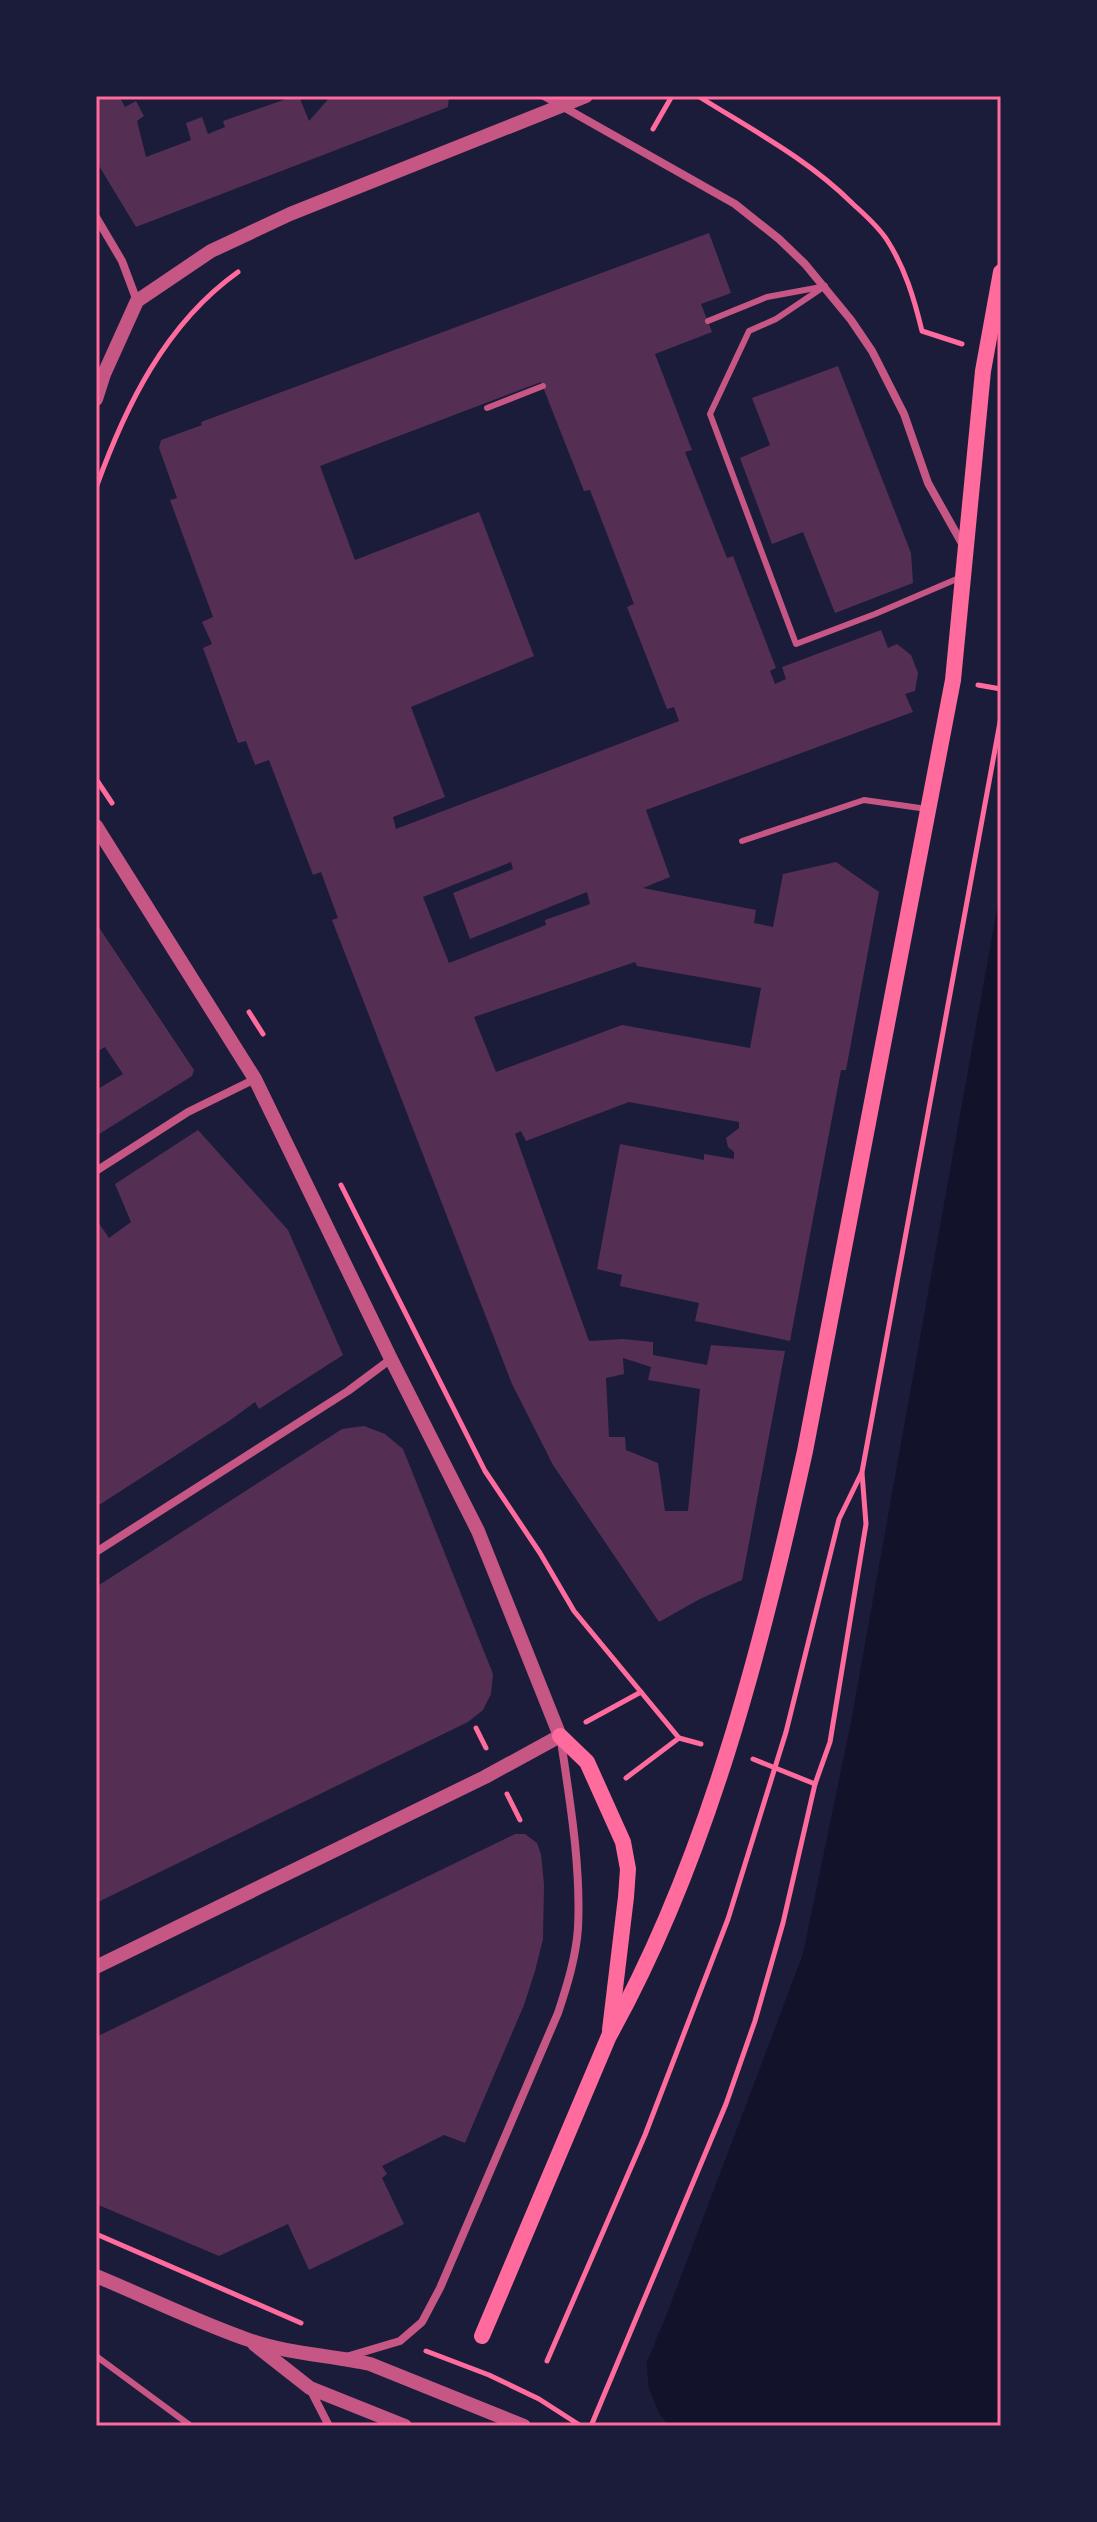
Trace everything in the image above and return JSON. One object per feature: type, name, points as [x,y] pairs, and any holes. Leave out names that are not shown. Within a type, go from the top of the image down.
[{"type":"main road","points":[[482,2336],[609,2036],[630,1998],[683,1876],[726,1751],[770,1600],[805,1451],[953,680],[983,371],[1001,272]]},
{"type":"main road","points":[[560,1736],[587,1762],[623,1842],[628,1869],[609,2036]]},
{"type":"street","points":[[544,96],[735,204],[779,239],[825,286],[858,330],[890,382],[928,483],[965,550]]},
{"type":"street","points":[[96,399],[137,301],[211,251],[290,214],[586,96]]},
{"type":"street","points":[[96,217],[122,261],[137,301]]},
{"type":"street","points":[[96,826],[255,1079],[478,1531],[560,1736],[571,1810],[578,1929],[570,1975],[558,2013],[440,2288],[422,2322],[400,2341],[343,2358]]},
{"type":"street","points":[[96,1171],[188,1112],[255,1079]]},
{"type":"street","points":[[96,1552],[348,1391],[391,1359]]},
{"type":"street","points":[[96,1967],[485,1777],[560,1736]]},
{"type":"street","points":[[96,2276],[251,2341],[316,2356],[343,2358],[393,2372],[524,2426]]},
{"type":"street","points":[[251,2341],[310,2388],[405,2426]]},
{"type":"street","points":[[310,2388],[329,2426]]},
{"type":"lane","points":[[708,321],[767,297],[825,286]]},
{"type":"lane","points":[[825,286],[776,319],[749,331],[710,414],[796,644],[962,576]]},
{"type":"lane","points":[[487,408],[543,386]]},
{"type":"lane","points":[[742,841],[864,800],[927,809]]},
{"type":"lane","points":[[96,2356],[191,2426]]},
{"type":"path","points":[[698,96],[807,164],[839,190],[886,239],[912,291],[922,331],[975,348]]},
{"type":"path","points":[[96,488],[114,438],[139,385],[180,328],[220,285]]},
{"type":"path","points":[[591,2426],[726,2104],[755,2021],[783,1923],[815,1784],[830,1742],[866,1524],[862,1472],[1001,717]]},
{"type":"path","points":[[547,2361],[680,2049],[728,1919],[786,1732],[839,1519],[862,1472]]},
{"type":"path","points":[[604,1649],[679,1738],[706,1745]]},
{"type":"path","points":[[560,1736],[641,1692]]},
{"type":"path","points":[[623,1780],[679,1738]]},
{"type":"path","points":[[747,1757],[815,1784]]},
{"type":"path","points":[[96,2234],[312,2327]]},
{"type":"path","points":[[434,2352],[489,2375]]},
{"type":"shaded area","points":[[1001,887],[1001,2426],[621,2426],[668,2311],[803,1954],[851,1722]]},
{"type":"pier","points":[[646,2358],[649,2389],[660,2415],[670,2426],[619,2426]]},
{"type":"building","points":[[96,96],[119,96],[125,107],[136,101],[144,116],[137,121],[146,157],[191,140],[186,123],[202,117],[208,134],[225,127],[223,121],[295,96],[299,96],[309,121],[331,96],[449,96],[448,107],[136,227],[96,161]]},
{"type":"building","points":[[709,233],[731,293],[701,304],[712,332],[655,354],[692,450],[685,452],[727,558],[733,556],[776,668],[770,671],[775,684],[786,679],[782,667],[881,630],[888,648],[897,644],[911,655],[918,673],[915,691],[905,694],[913,712],[646,810],[670,877],[643,888],[756,910],[754,923],[773,927],[783,874],[836,862],[879,892],[846,1070],[841,1070],[790,1341],[695,1321],[699,1303],[620,1286],[622,1275],[597,1269],[620,1144],[704,1160],[704,1154],[734,1159],[734,1152],[728,1147],[726,1138],[739,1128],[739,1122],[629,1102],[526,1141],[521,1131],[515,1134],[589,1341],[623,1339],[653,1342],[653,1355],[707,1365],[711,1345],[785,1351],[742,1580],[659,1622],[553,1465],[512,1384],[332,920],[338,918],[321,872],[313,875],[269,760],[255,765],[246,741],[238,743],[203,648],[212,644],[202,622],[213,617],[170,500],[177,498],[159,448],[161,440],[202,425],[201,422]],"holes":[[[541,382],[584,491],[590,490],[634,604],[627,607],[667,709],[674,707],[679,721],[396,829],[393,817],[445,797],[411,707],[534,656],[479,512],[355,560],[320,466]],[[511,862],[513,869],[453,893],[470,939],[587,892],[590,904],[545,920],[546,925],[449,963],[423,897]],[[635,962],[637,966],[761,988],[750,1048],[622,1025],[496,1072],[474,1017]],[[623,1358],[651,1367],[648,1380],[700,1389],[688,1511],[665,1511],[658,1463],[626,1450],[625,1437],[609,1437],[606,1378],[624,1374]]]},
{"type":"building","points":[[838,366],[911,553],[913,583],[835,613],[803,532],[772,544],[740,458],[770,445],[752,398]]},
{"type":"building","points":[[96,923],[194,1070],[192,1076],[96,1136],[96,1090],[123,1074],[105,1047],[96,1052]]},
{"type":"building","points":[[198,1130],[288,1230],[343,1355],[259,1409],[255,1402],[96,1507],[96,1219],[109,1238],[131,1222],[115,1184]]},
{"type":"building","points":[[364,1426],[385,1434],[403,1449],[493,1674],[491,1694],[483,1710],[468,1722],[96,1903],[96,1587],[342,1429]]},
{"type":"building","points":[[515,1834],[525,1834],[537,1843],[541,1854],[543,1939],[535,1971],[524,2005],[465,2143],[444,2135],[382,2166],[387,2174],[382,2178],[404,2224],[309,2270],[288,2224],[219,2256],[96,2204],[96,2037]]}]
